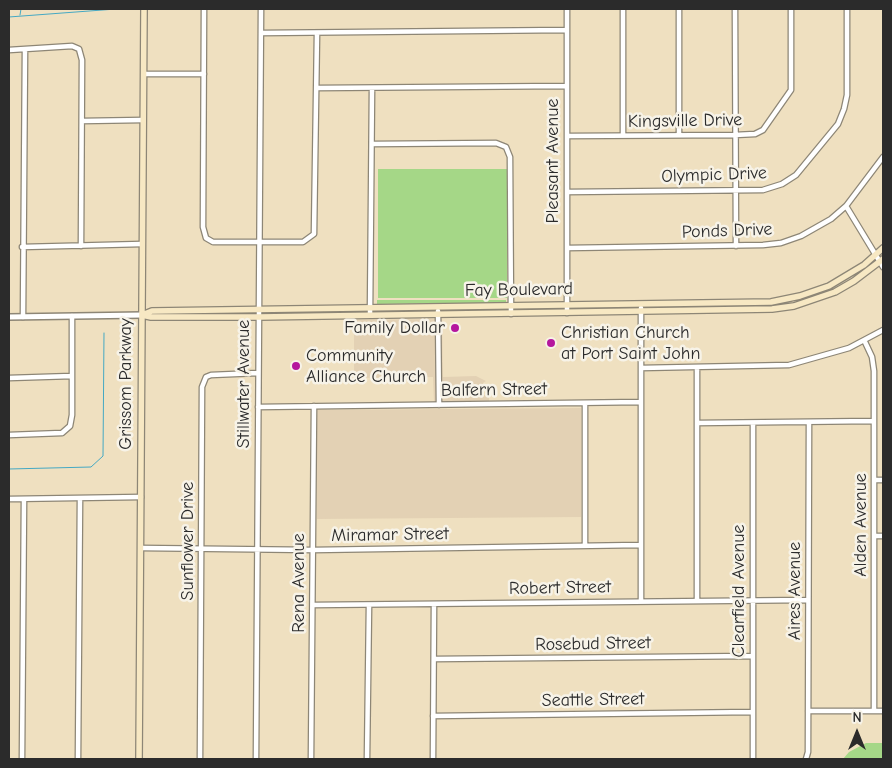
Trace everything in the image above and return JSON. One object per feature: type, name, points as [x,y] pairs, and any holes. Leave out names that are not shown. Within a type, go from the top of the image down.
[{"type":"main road","name":"Grissom Parkway","points":[[139,759],[144,9]]},
{"type":"main road","name":"Fay Boulevard","points":[[142,314],[152,310],[737,303],[786,300],[815,292],[842,279],[875,256],[883,248]]},
{"type":"main road","name":"Fay Boulevard","points":[[142,314],[151,317],[259,317],[772,309],[815,300],[854,281],[882,262]]},
{"type":"street","points":[[204,9],[204,234],[213,242],[303,242],[314,234],[317,33]]},
{"type":"street","name":"Stillwater Avenue","points":[[256,759],[261,9]]},
{"type":"street","name":"Pleasant Avenue","points":[[567,9],[567,313]]},
{"type":"street","points":[[623,9],[623,135]]},
{"type":"street","points":[[679,9],[679,135]]},
{"type":"street","points":[[735,9],[736,246]]},
{"type":"street","name":"Kingsville Drive","points":[[567,136],[735,135],[755,134],[763,130],[789,96],[791,90],[791,9]]},
{"type":"street","name":"Olympic Drive","points":[[567,192],[764,190],[782,184],[796,175],[838,124],[847,95],[847,9]]},
{"type":"street","points":[[261,33],[567,30]]},
{"type":"street","points":[[9,50],[72,46],[79,49],[82,60],[80,246]]},
{"type":"street","points":[[23,317],[22,247],[25,49]]},
{"type":"street","points":[[144,74],[204,74]]},
{"type":"street","points":[[316,88],[566,86]]},
{"type":"street","points":[[370,315],[372,88]]},
{"type":"street","points":[[82,121],[143,120]]},
{"type":"street","points":[[372,144],[496,143],[506,147],[510,157],[510,314]]},
{"type":"street","name":"Ponds Drive","points":[[567,248],[736,246],[772,244],[801,236],[831,219],[846,206],[883,156]]},
{"type":"street","points":[[846,206],[875,256],[882,262]]},
{"type":"street","points":[[22,247],[142,244]]},
{"type":"street","points":[[737,303],[738,311]]},
{"type":"street","points":[[641,304],[641,601]]},
{"type":"street","points":[[438,306],[439,405]]},
{"type":"street","name":"Fay Boulevard","points":[[9,317],[142,314]]},
{"type":"street","points":[[9,434],[62,433],[70,426],[72,415],[72,316]]},
{"type":"street","points":[[641,368],[789,365],[826,356],[865,342],[883,330]]},
{"type":"street","name":"Alden Avenue","points":[[865,342],[872,357],[874,371],[874,711]]},
{"type":"street","points":[[697,368],[697,601]]},
{"type":"street","name":"Sunflower Drive","points":[[200,759],[203,382],[206,377],[215,374],[258,373]]},
{"type":"street","points":[[9,378],[72,376]]},
{"type":"street","name":"Balfern Street","points":[[258,407],[641,402]]},
{"type":"street","points":[[584,403],[585,546]]},
{"type":"street","name":"Rena Avenue","points":[[311,759],[314,406]]},
{"type":"street","points":[[697,423],[753,424],[874,421]]},
{"type":"street","name":"Aires Avenue","points":[[806,759],[808,752],[809,423]]},
{"type":"street","name":"Clearfield Avenue","points":[[753,424],[753,759]]},
{"type":"street","points":[[874,480],[883,480]]},
{"type":"street","points":[[9,500],[141,497]]},
{"type":"street","points":[[78,759],[80,498]]},
{"type":"street","points":[[22,759],[24,499]]},
{"type":"street","points":[[874,536],[883,536]]},
{"type":"street","name":"Miramar Street","points":[[140,548],[313,550],[640,545]]},
{"type":"street","name":"Robert Street","points":[[313,605],[808,600]]},
{"type":"street","points":[[433,759],[434,604]]},
{"type":"street","points":[[367,759],[369,605]]},
{"type":"street","name":"Rosebud Street","points":[[434,659],[753,656]]},
{"type":"street","points":[[808,711],[883,711]]},
{"type":"street","name":"Seattle Street","points":[[433,716],[752,712]]},
{"type":"shaded area","points":[[436,319],[437,402],[434,402],[433,377],[354,378],[354,320]]},
{"type":"shaded area","points":[[440,319],[442,319],[443,377],[476,376],[486,381],[483,383],[482,394],[489,397],[489,402],[441,402]]},
{"type":"shaded area","points":[[581,408],[581,517],[317,519],[317,410]]},
{"type":"green space","points":[[378,169],[507,169],[507,298],[378,298]]},
{"type":"green space","points":[[377,300],[506,300],[506,303],[377,304]]},
{"type":"green space","points":[[866,743],[883,743],[883,759],[843,759],[849,752]]},
{"type":"waterway","points":[[20,15],[21,9]]},
{"type":"waterway","points":[[9,17],[116,9]]},
{"type":"waterway","points":[[9,469],[91,467],[103,456],[104,333]]},
{"type":"place","name":"Family Dollar","points":[[455,328]]},
{"type":"place","name":"Christian Church at Port Saint John","points":[[551,343]]},
{"type":"place","name":"Community Alliance Church","points":[[296,366]]}]
